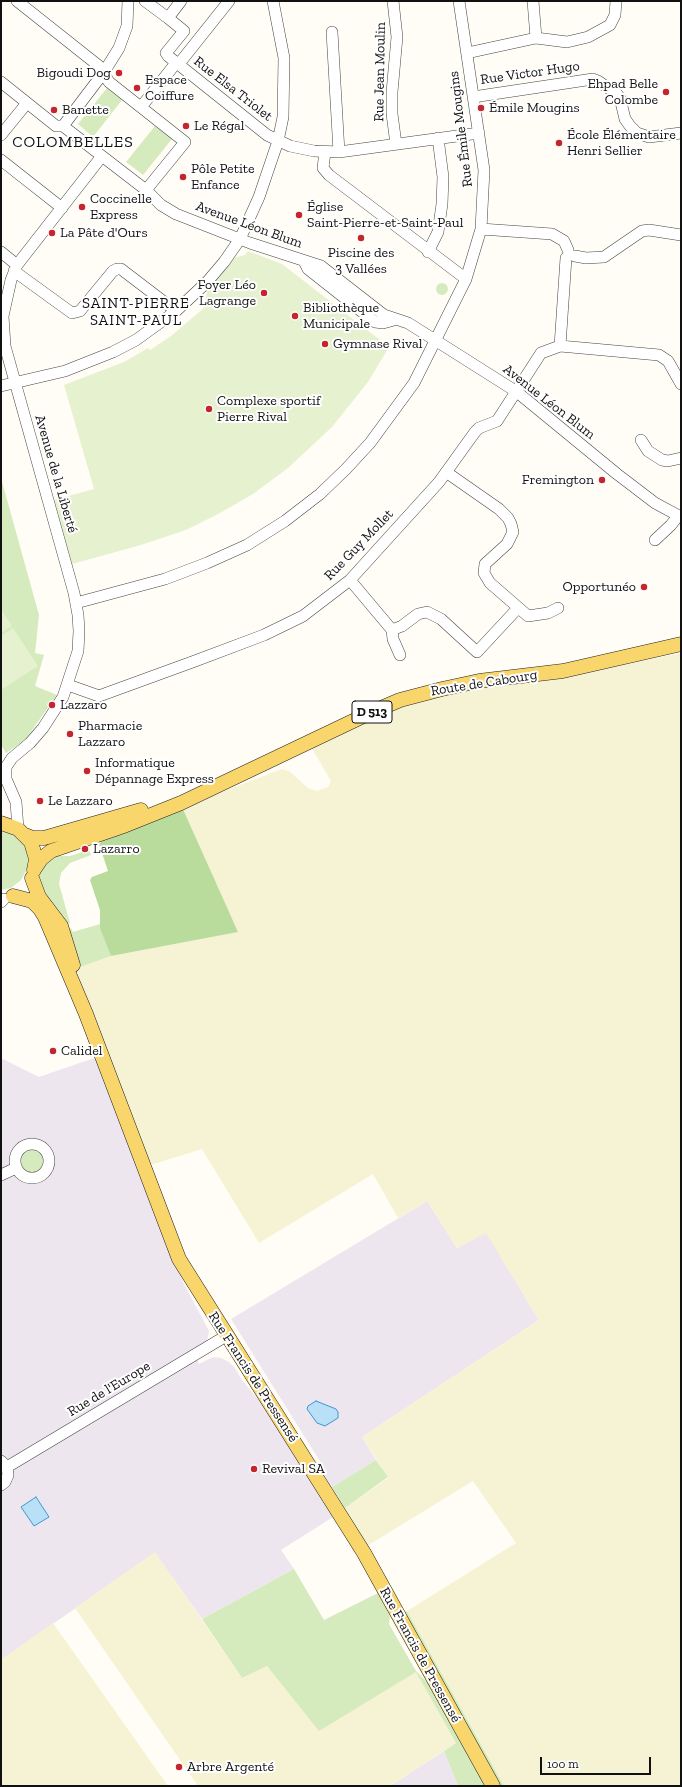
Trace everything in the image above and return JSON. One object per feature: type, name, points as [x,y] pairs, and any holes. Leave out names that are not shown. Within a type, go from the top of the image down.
[{"type":"main road","name":"Route de Cabourg","points":[[231,779],[400,700],[479,681],[563,671],[681,644]]},
{"type":"main road","name":"D 513","points":[[22,832],[37,838],[63,833],[137,811],[231,779]]},
{"type":"main road","name":"D 513","points":[[33,873],[41,859],[51,851],[121,827],[181,803],[231,779]]},
{"type":"main road","points":[[2,823],[22,832],[34,850],[33,873],[35,890],[54,916],[65,936],[86,1014]]},
{"type":"main road","points":[[5,899],[21,892],[33,873]]},
{"type":"main road","points":[[5,899],[32,901],[40,909],[86,1014]]},
{"type":"main road","name":"Rue Francis de Pressensé","points":[[86,1014],[170,1241],[191,1281],[291,1435],[340,1518],[364,1553],[492,1786]]},
{"type":"street","points":[[17,1],[30,5],[99,66],[109,82],[184,142],[146,190]]},
{"type":"street","points":[[1,82],[56,126],[63,126],[115,56],[127,26],[128,1]]},
{"type":"street","points":[[145,1],[184,31],[166,53],[175,62]]},
{"type":"street","points":[[168,18],[181,1]]},
{"type":"street","points":[[145,102],[175,62],[228,1]]},
{"type":"street","points":[[1,386],[16,384],[65,371],[113,352],[136,340],[176,311],[207,282],[224,262],[240,239],[259,196],[278,141],[283,117],[284,58],[273,1]]},
{"type":"street","name":"Rue Jean Moulin","points":[[393,1],[397,37],[392,92],[392,114],[396,144]]},
{"type":"street","name":"Rue Émile Mougins","points":[[76,603],[165,579],[207,563],[247,544],[285,521],[320,494],[370,443],[414,383],[466,279],[482,230],[484,170],[459,1]]},
{"type":"street","points":[[533,1],[536,38]]},
{"type":"street","points":[[467,53],[536,38],[567,42],[588,38],[610,25],[615,15],[616,1]]},
{"type":"street","points":[[332,32],[339,152]]},
{"type":"street","name":"Rue Elsa Triolet","points":[[175,62],[268,135],[278,141],[309,150],[339,152],[479,133]]},
{"type":"street","name":"Rue Victor Hugo","points":[[473,97],[593,79],[617,94],[620,98],[625,119],[637,133],[649,137],[681,133]]},
{"type":"street","points":[[1,135],[26,103]]},
{"type":"street","name":"Avenue Léon Blum","points":[[63,126],[146,190],[161,206],[176,214],[240,239],[304,261],[308,269],[375,322],[384,323],[394,320],[408,323],[517,392],[617,474],[655,503],[680,516]]},
{"type":"street","points":[[428,252],[438,232],[442,204],[443,177],[438,138]]},
{"type":"street","points":[[325,152],[323,168],[329,176],[428,252],[466,279]]},
{"type":"street","name":"Avenue de la Liberté","points":[[22,832],[14,794],[6,779],[6,767],[12,758],[30,742],[52,717],[68,685],[78,651],[79,631],[76,603],[5,346],[3,316],[18,271],[62,208],[102,156]]},
{"type":"street","points":[[1,160],[62,208]]},
{"type":"street","points":[[482,230],[552,234],[564,241],[570,255],[560,346],[660,354],[668,361],[681,384]]},
{"type":"street","points":[[570,255],[586,258],[604,257],[642,231],[649,230],[681,235]]},
{"type":"street","points":[[1,252],[18,271],[67,311],[77,313],[80,311],[113,271],[121,269],[176,311]]},
{"type":"street","name":"Rue Guy Mollet","points":[[68,685],[98,696],[264,635],[303,616],[350,580],[446,472],[475,432],[479,428],[497,421],[541,353],[560,346]]},
{"type":"street","points":[[641,440],[648,451],[662,460],[668,461],[681,458]]},
{"type":"street","points":[[446,472],[490,502],[508,518],[513,532],[507,544],[485,564],[484,573],[490,582],[528,616],[548,613],[558,608]]},
{"type":"street","points":[[659,539],[680,516]]},
{"type":"street","points":[[350,580],[392,630],[393,639],[400,655]]},
{"type":"street","points":[[392,630],[402,626],[418,614],[427,612],[441,619],[477,652],[518,608]]},
{"type":"street","points":[[2,823],[6,820],[16,805]]},
{"type":"street","points":[[1,1175],[16,1168]]},
{"type":"street","name":"Rue de l'Europe","points":[[4,1464],[226,1336]]},
{"type":"street","points":[[1,1485],[7,1478],[4,1464]]},
{"type":"shaded area","points":[[681,653],[681,1786],[504,1786],[407,1611],[516,1543],[473,1481],[367,1546],[345,1508],[388,1478],[362,1437],[539,1320],[486,1233],[457,1248],[427,1201],[398,1218],[373,1174],[259,1243],[202,1149],[144,1167],[103,1055],[76,968],[111,956],[237,932],[182,807],[282,769],[289,771],[308,788],[317,791],[328,787],[331,781],[311,747],[398,708],[453,692],[555,679]]},
{"type":"shaded area","points":[[97,1057],[183,1282],[209,1331],[207,1341],[195,1353],[199,1364],[213,1357],[221,1358],[229,1362],[235,1368],[242,1380],[266,1409],[333,1517],[281,1550],[294,1569],[202,1619],[155,1553],[1,1660],[1,1058],[39,1077]]},
{"type":"shaded area","points":[[427,1201],[457,1248],[486,1232],[539,1320],[362,1437],[376,1460],[332,1487],[318,1465],[321,1463],[231,1319]]},
{"type":"shaded area","points":[[155,1552],[242,1678],[267,1666],[319,1730],[416,1671],[456,1743],[390,1786],[198,1786],[75,1608]]},
{"type":"shaded area","points":[[53,1623],[168,1786],[1,1786],[1,1660]]},
{"type":"shaded area","points":[[444,1751],[458,1786],[390,1786]]},
{"type":"green space","points":[[107,88],[122,100],[93,137],[78,124]]},
{"type":"green space","points":[[155,126],[172,139],[143,175],[126,162]]},
{"type":"green space","name":"Complexe sportif Pierre Rival","points":[[248,251],[282,264],[389,347],[368,382],[332,427],[288,468],[253,494],[186,530],[141,545],[72,564],[54,500],[94,489],[64,385],[124,362],[148,348],[150,350],[171,336],[205,307],[207,290],[233,258],[245,255]]},
{"type":"green space","points":[[444,283],[447,284],[447,294],[440,295],[437,294],[436,287],[437,284]]},
{"type":"green space","points":[[1,478],[39,615],[35,653],[44,655],[35,686],[57,695],[25,740],[6,753],[1,745]]},
{"type":"green space","points":[[1,609],[12,626],[1,633]]},
{"type":"green space","points":[[13,628],[38,666],[1,690],[1,636]]},
{"type":"green space","points":[[182,807],[238,932],[111,956],[100,928],[100,910],[90,880],[92,877],[108,871],[99,844],[104,839]]},
{"type":"green space","points":[[1,828],[12,832],[25,846],[28,857],[27,869],[21,880],[11,888],[1,890]]},
{"type":"green space","points":[[89,850],[91,855],[70,863],[61,873],[59,884],[70,923],[67,924],[38,887],[38,872],[42,864],[57,856],[70,856]]},
{"type":"green space","points":[[100,924],[111,956],[80,967],[69,930],[71,928],[73,932]]},
{"type":"green space","points":[[32,1148],[41,1152],[45,1161],[41,1170],[32,1174],[23,1170],[19,1161],[23,1152]]},
{"type":"green space","points":[[376,1460],[388,1477],[345,1508],[332,1487]]},
{"type":"green space","points":[[294,1569],[324,1620],[378,1593],[390,1616],[389,1624],[416,1671],[430,1685],[486,1786],[458,1786],[444,1751],[456,1743],[416,1672],[319,1731],[267,1666],[242,1678],[202,1619]]},
{"type":"green space","points":[[407,1611],[504,1786],[497,1786],[404,1612]]},
{"type":"water","points":[[316,1401],[336,1409],[338,1412],[338,1418],[325,1426],[317,1423],[307,1409],[308,1406]]},
{"type":"water","points":[[36,1497],[49,1517],[34,1526],[21,1507]]},
{"type":"place","name":"Bigoudi Dog","points":[[119,73]]},
{"type":"place","name":"Espace Coiffure","points":[[137,88]]},
{"type":"place","name":"Ehpad Belle Colombe","points":[[666,92]]},
{"type":"place","name":"Émile Mougins","points":[[481,108]]},
{"type":"place","name":"Banette","points":[[54,110]]},
{"type":"place","name":"Le Régal","points":[[186,126]]},
{"type":"place","name":"École Élémentaire Henri Sellier","points":[[559,143]]},
{"type":"place","name":"Pôle Petite Enfance","points":[[183,177]]},
{"type":"place","name":"Coccinelle Express","points":[[82,207]]},
{"type":"place","name":"Église Saint-Pierre-et-Saint-Paul","points":[[299,215]]},
{"type":"place","name":"La Pâte d'Ours","points":[[52,233]]},
{"type":"place","name":"Piscine des 3 Vallées","points":[[361,238]]},
{"type":"place","name":"Foyer Léo Lagrange","points":[[264,293]]},
{"type":"place","name":"Bibliothèque Municipale","points":[[295,316]]},
{"type":"place","name":"Gymnase Rival","points":[[325,344]]},
{"type":"place","name":"Complexe sportif Pierre Rival","points":[[209,409]]},
{"type":"place","name":"Fremington","points":[[602,480]]},
{"type":"place","name":"Opportunéo","points":[[644,587]]},
{"type":"place","name":"Lazzaro","points":[[52,705]]},
{"type":"place","name":"Pharmacie Lazzaro","points":[[70,734]]},
{"type":"place","name":"Informatique Dépannage Express","points":[[87,771]]},
{"type":"place","name":"Le Lazzaro","points":[[40,801]]},
{"type":"place","name":"Lazarro","points":[[85,849]]},
{"type":"place","name":"Calidel","points":[[53,1051]]},
{"type":"place","name":"Revival SA","points":[[254,1469]]},
{"type":"place","name":"Arbre Argenté","points":[[179,1767]]},
{"type":"district","name":"COLOMBELLES","points":[[73,142]]},
{"type":"district","name":"SAINT-PIERRE SAINT-PAUL","points":[[136,312]]}]
